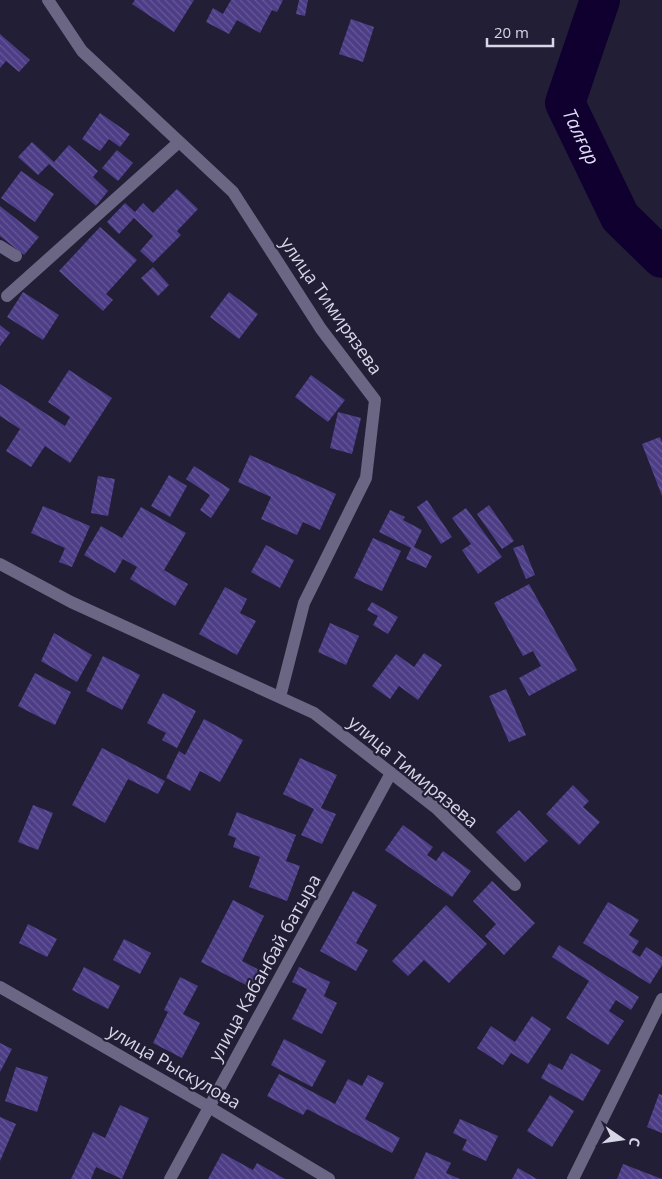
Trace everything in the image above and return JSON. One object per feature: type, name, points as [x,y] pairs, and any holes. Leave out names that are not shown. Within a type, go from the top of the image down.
[{"type":"street","name":"улица Тимирязева","points":[[48,0],[82,51],[233,192],[322,329],[376,400],[366,478],[304,603],[280,697]]},
{"type":"street","points":[[7,296],[179,142]]},
{"type":"street","points":[[0,246],[16,256]]},
{"type":"street","name":"улица Тимирязева","points":[[0,564],[71,602],[314,713],[436,808],[515,885]]},
{"type":"street","name":"улица Кабанбай батыра","points":[[170,1179],[391,774]]},
{"type":"street","name":"улица Рыскулова","points":[[0,987],[209,1107],[329,1179]]},
{"type":"street","points":[[573,1179],[662,999]]},
{"type":"building","points":[[135,0],[194,0],[174,32],[132,4]]},
{"type":"building","points":[[231,0],[283,0],[277,12],[272,10],[260,33],[237,20],[229,34],[206,22],[213,8],[223,14]]},
{"type":"building","points":[[299,0],[308,0],[305,16],[296,14]]},
{"type":"building","points":[[351,19],[374,27],[363,62],[339,54]]},
{"type":"building","points":[[0,34],[30,60],[19,72],[6,61],[0,68]]},
{"type":"building","points":[[100,113],[130,134],[120,147],[109,139],[100,151],[82,139]]},
{"type":"building","points":[[32,142],[54,162],[69,145],[98,171],[93,177],[108,191],[96,206],[49,164],[38,175],[18,157]]},
{"type":"building","points":[[117,150],[133,163],[118,181],[102,168]]},
{"type":"building","points":[[21,171],[54,194],[35,222],[1,198]]},
{"type":"building","points":[[177,189],[198,209],[177,231],[181,235],[153,263],[140,251],[153,236],[134,218],[119,234],[107,222],[125,203],[135,212],[143,203],[153,213]]},
{"type":"building","points":[[0,206],[39,237],[24,255],[0,236]]},
{"type":"building","points":[[100,227],[137,260],[106,294],[113,300],[103,311],[59,271]]},
{"type":"building","points":[[153,267],[169,285],[158,296],[141,278]]},
{"type":"building","points":[[23,292],[59,315],[43,340],[7,317]]},
{"type":"building","points":[[229,292],[258,314],[239,339],[210,317]]},
{"type":"building","points":[[0,325],[10,333],[0,346]]},
{"type":"building","points":[[69,370],[112,398],[70,463],[45,446],[31,467],[6,451],[20,429],[0,416],[0,384],[65,426],[70,417],[48,402]]},
{"type":"building","points":[[311,375],[345,400],[328,422],[295,397]]},
{"type":"building","points":[[338,412],[361,418],[352,454],[330,448]]},
{"type":"building","points":[[660,437],[662,442],[662,496],[642,444]]},
{"type":"building","points":[[250,455],[336,494],[320,530],[303,522],[297,535],[261,519],[271,497],[238,482]]},
{"type":"building","points":[[194,466],[230,489],[211,518],[200,510],[210,495],[186,479]]},
{"type":"building","points":[[169,475],[187,486],[170,517],[151,506]]},
{"type":"building","points":[[98,476],[115,479],[108,516],[91,513]]},
{"type":"building","points":[[427,500],[452,537],[441,544],[417,507]]},
{"type":"building","points":[[489,505],[514,541],[502,549],[477,514]]},
{"type":"building","points":[[43,506],[90,526],[72,567],[59,562],[65,548],[31,533]]},
{"type":"building","points":[[141,507],[186,533],[164,570],[188,584],[175,606],[130,579],[137,567],[123,559],[115,573],[84,555],[101,526],[122,538]]},
{"type":"building","points":[[466,508],[502,557],[478,574],[462,550],[471,544],[452,518]]},
{"type":"building","points":[[390,510],[405,517],[403,520],[422,530],[414,547],[432,556],[426,568],[406,559],[411,548],[379,532]]},
{"type":"building","points":[[373,538],[401,551],[382,591],[354,578]]},
{"type":"building","points":[[266,545],[294,560],[280,588],[251,572]]},
{"type":"building","points":[[523,545],[535,575],[526,579],[513,548]]},
{"type":"building","points":[[529,584],[577,670],[529,696],[519,678],[541,666],[533,651],[523,656],[494,603]]},
{"type":"building","points":[[225,587],[247,599],[240,613],[256,621],[237,655],[199,634]]},
{"type":"building","points":[[372,602],[398,617],[388,634],[373,625],[378,616],[367,610]]},
{"type":"building","points":[[330,623],[359,636],[346,665],[318,652]]},
{"type":"building","points":[[54,633],[92,655],[77,682],[41,661]]},
{"type":"building","points":[[424,653],[442,665],[418,700],[399,686],[390,699],[372,686],[396,654],[414,667]]},
{"type":"building","points":[[103,656],[140,675],[122,710],[86,691]]},
{"type":"building","points":[[35,673],[71,692],[55,725],[18,706]]},
{"type":"building","points":[[506,689],[526,735],[509,742],[489,696]]},
{"type":"building","points":[[163,693],[196,711],[177,748],[162,740],[166,733],[147,723]]},
{"type":"building","points":[[204,719],[243,740],[220,782],[200,771],[190,791],[166,778],[179,751],[185,755]]},
{"type":"building","points":[[102,748],[165,781],[158,794],[128,779],[105,823],[72,805]]},
{"type":"building","points":[[300,758],[337,775],[321,808],[336,814],[322,844],[301,835],[314,809],[283,794]]},
{"type":"building","points":[[573,785],[589,801],[583,807],[600,822],[579,845],[546,814]]},
{"type":"building","points":[[33,805],[53,813],[38,850],[18,842]]},
{"type":"building","points":[[519,810],[548,841],[525,862],[496,832]]},
{"type":"building","points":[[237,812],[296,835],[286,861],[300,866],[287,901],[249,887],[260,857],[233,847],[236,838],[228,835]]},
{"type":"building","points":[[403,825],[433,847],[427,855],[436,861],[443,851],[471,871],[452,897],[385,850]]},
{"type":"building","points":[[492,881],[535,923],[504,955],[485,936],[496,924],[473,901]]},
{"type":"building","points":[[353,891],[377,905],[356,943],[368,950],[356,971],[320,951]]},
{"type":"building","points":[[233,900],[264,916],[242,961],[261,971],[252,988],[201,962]]},
{"type":"building","points":[[608,902],[639,920],[629,935],[639,941],[632,952],[640,957],[646,947],[662,957],[662,965],[650,984],[583,943]]},
{"type":"building","points":[[446,905],[487,944],[449,983],[424,960],[408,976],[392,961]]},
{"type":"building","points":[[28,924],[57,939],[47,957],[19,943]]},
{"type":"building","points":[[124,939],[151,953],[140,974],[113,960]]},
{"type":"building","points":[[559,945],[639,997],[631,1010],[616,1000],[609,1011],[624,1021],[608,1045],[566,1018],[589,981],[552,957]]},
{"type":"building","points":[[84,967],[120,986],[108,1009],[72,990]]},
{"type":"building","points":[[299,967],[330,982],[324,996],[337,1003],[322,1034],[292,1019],[307,989],[292,982]]},
{"type":"building","points":[[180,977],[198,986],[183,1014],[200,1023],[182,1058],[153,1043],[168,1012],[164,1010]]},
{"type":"building","points":[[532,1016],[551,1029],[528,1064],[511,1053],[503,1065],[477,1048],[491,1026],[515,1042]]},
{"type":"building","points":[[284,1039],[326,1061],[312,1087],[271,1065]]},
{"type":"building","points":[[0,1043],[12,1049],[0,1072]]},
{"type":"building","points":[[571,1053],[601,1070],[583,1101],[541,1078],[549,1063],[562,1070]]},
{"type":"building","points":[[16,1067],[48,1077],[37,1112],[5,1101]]},
{"type":"building","points":[[279,1074],[335,1104],[348,1079],[362,1086],[368,1075],[384,1083],[365,1119],[400,1138],[392,1153],[307,1109],[303,1115],[267,1096]]},
{"type":"building","points":[[659,1094],[662,1095],[662,1133],[647,1127]]},
{"type":"building","points":[[550,1095],[574,1111],[552,1147],[527,1131]]},
{"type":"building","points":[[120,1105],[149,1118],[122,1179],[96,1167],[91,1179],[71,1179],[93,1132],[105,1138]]},
{"type":"building","points":[[0,1117],[16,1124],[0,1161]]},
{"type":"building","points":[[460,1119],[498,1136],[486,1161],[462,1150],[467,1140],[453,1133]]},
{"type":"building","points":[[426,1152],[451,1163],[446,1173],[460,1179],[414,1179]]},
{"type":"building","points":[[222,1153],[253,1170],[257,1163],[285,1179],[208,1179]]},
{"type":"building","points":[[623,1164],[662,1179],[617,1179]]},
{"type":"building","points":[[518,1168],[537,1179],[512,1179]]},
{"type":"waterway","name":"Талғар","points":[[600,0],[565,103],[620,217],[662,258]]}]
